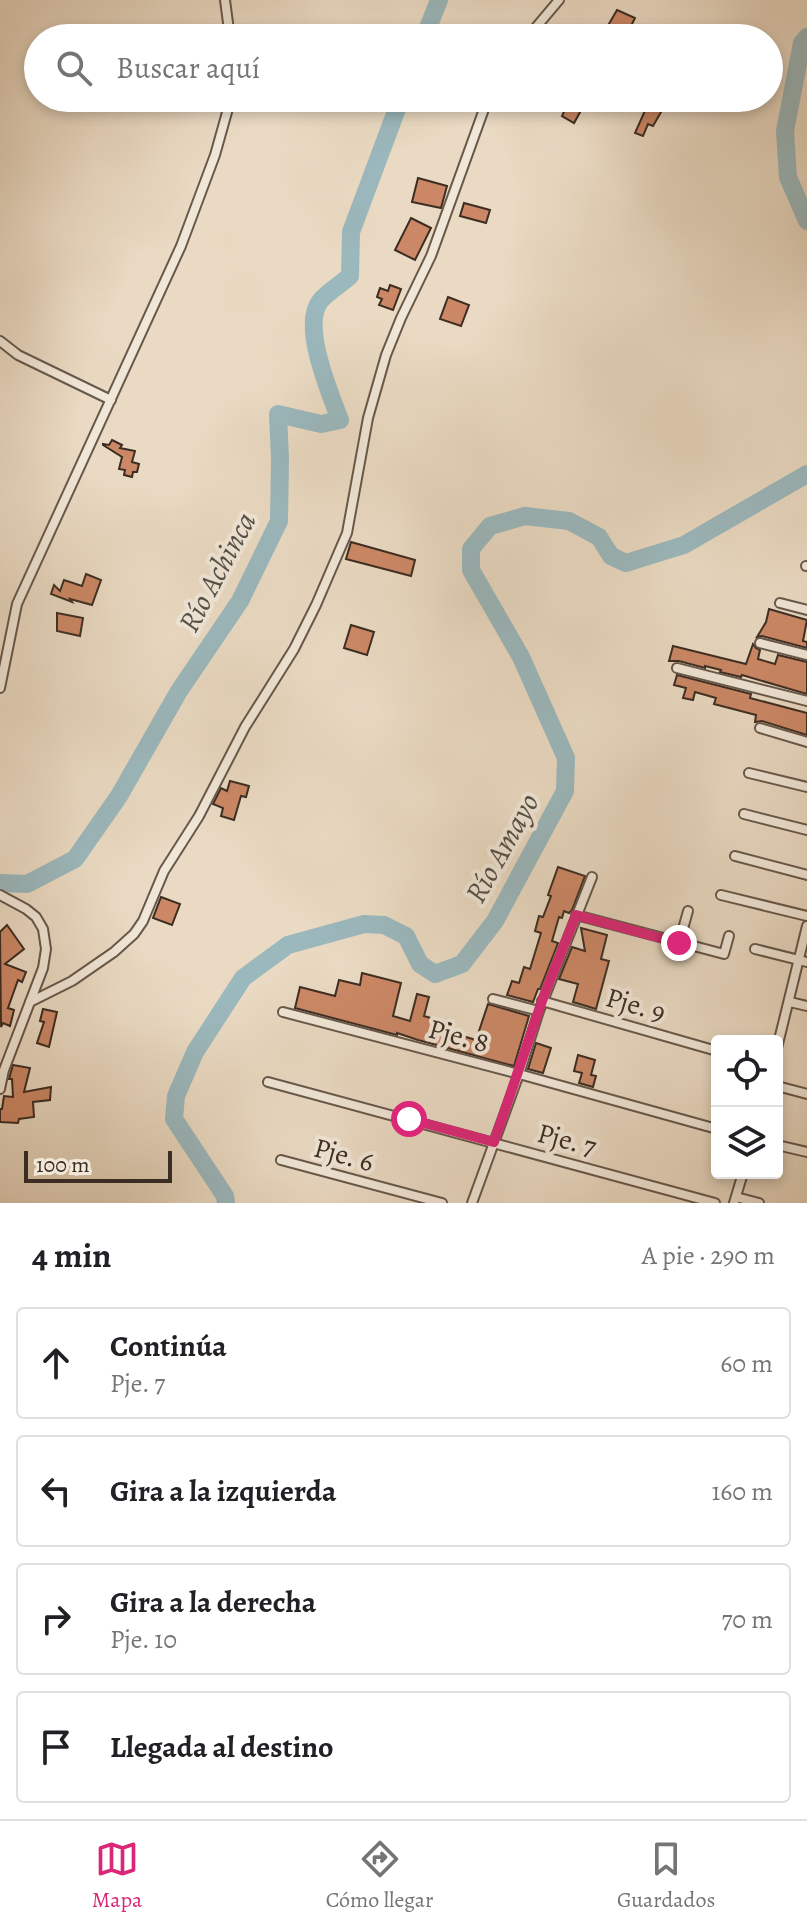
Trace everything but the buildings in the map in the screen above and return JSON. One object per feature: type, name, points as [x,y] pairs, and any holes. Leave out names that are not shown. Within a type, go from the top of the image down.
[{"type":"street","points":[[225,0],[228,24]]},
{"type":"street","points":[[539,24],[559,0]]},
{"type":"street","points":[[0,688],[17,604],[181,246],[215,155],[227,112]]},
{"type":"street","points":[[30,1002],[72,981],[114,952],[138,928],[164,871],[199,816],[245,727],[294,649],[347,533],[368,418],[386,355],[431,256],[483,112]]},
{"type":"street","points":[[0,341],[18,355],[111,400]]},
{"type":"street","points":[[780,603],[807,610]]},
{"type":"street","points":[[760,643],[807,655]]},
{"type":"street","points":[[677,668],[807,701]]},
{"type":"street","points":[[760,728],[807,742]]},
{"type":"street","points":[[749,773],[807,787]]},
{"type":"street","points":[[744,814],[807,830]]},
{"type":"street","points":[[735,856],[807,875]]},
{"type":"street","points":[[472,1203],[541,1006],[592,877]]},
{"type":"street","points":[[0,895],[36,917],[43,929],[46,949],[43,968],[4,1070],[0,1089]]},
{"type":"street","points":[[721,895],[807,916]]},
{"type":"street","points":[[679,943],[688,911]]},
{"type":"street","points":[[576,915],[724,954],[729,936]]},
{"type":"street","points":[[781,1035],[803,961],[807,926]]},
{"type":"street","points":[[755,949],[803,961]]},
{"type":"street","name":"Pje. 9","points":[[493,999],[541,1006],[711,1049]]},
{"type":"street","points":[[790,1002],[807,1006]]},
{"type":"street","name":"Pje. 8","points":[[283,1012],[711,1127]]},
{"type":"street","name":"Pje. 7","points":[[268,1082],[715,1203]]},
{"type":"street","points":[[783,1088],[807,1094]]},
{"type":"street","points":[[783,1146],[807,1152]]},
{"type":"street","name":"Pje. 6","points":[[281,1160],[442,1203]]},
{"type":"street","points":[[741,1179],[735,1200],[759,1203]]},
{"type":"waterway","name":"Río Achinca","points":[[430,24],[439,0]]},
{"type":"waterway","name":"Río Amayo","points":[[807,37],[802,43],[785,131],[788,177],[807,221]]},
{"type":"waterway","name":"Río Achinca","points":[[0,883],[27,884],[75,859],[119,796],[179,691],[240,601],[279,521],[278,414],[321,424],[340,420],[319,359],[315,341],[315,311],[321,300],[350,276],[351,232],[396,112]]},
{"type":"waterway","name":"Río Amayo","points":[[226,1203],[225,1196],[174,1119],[176,1096],[195,1052],[243,978],[288,945],[364,924],[384,925],[406,936],[420,964],[435,974],[462,964],[495,921],[565,791],[566,758],[521,657],[471,570],[471,549],[490,526],[525,516],[569,521],[599,537],[611,556],[626,563],[684,545],[807,474]]},
{"type":"route","points":[[409,1119],[494,1142],[542,1001],[576,915],[679,943]]}]
